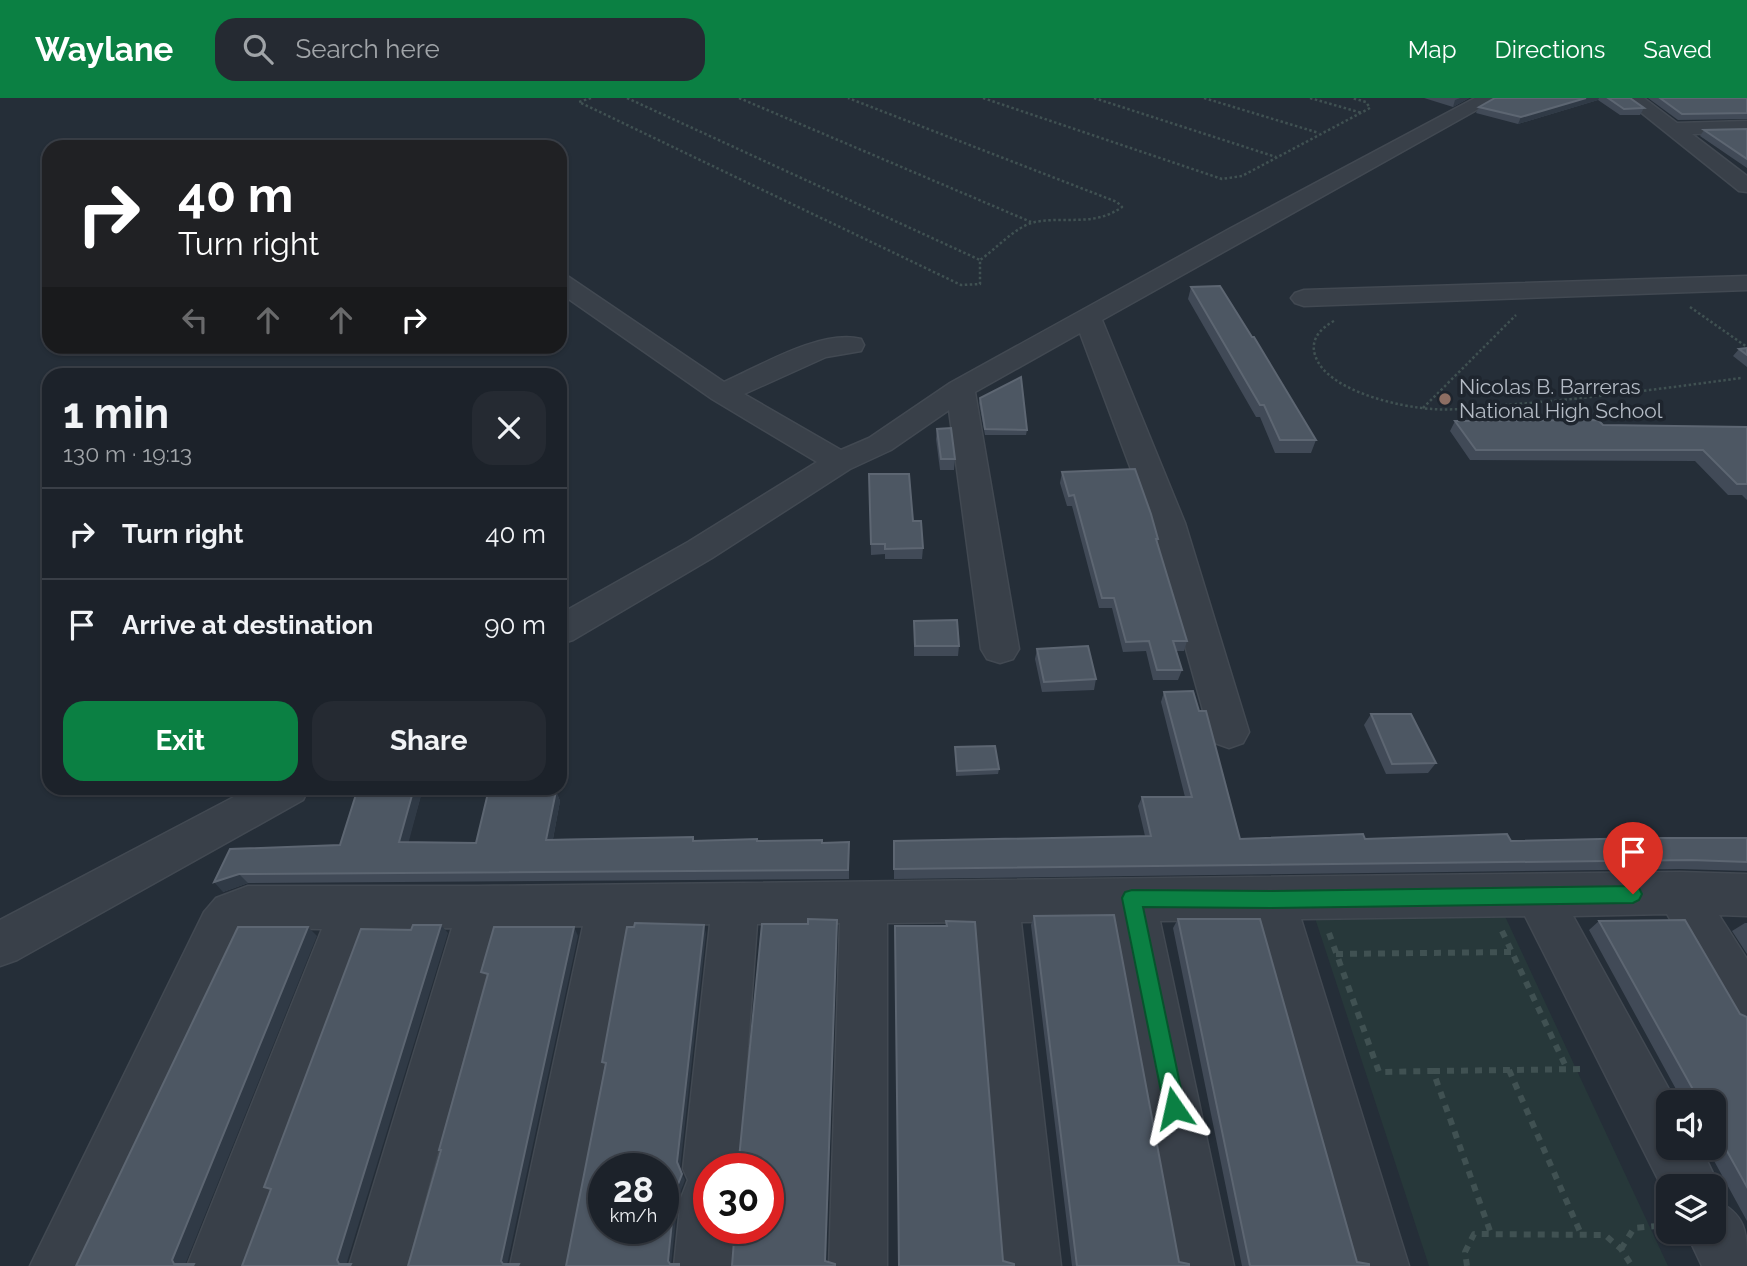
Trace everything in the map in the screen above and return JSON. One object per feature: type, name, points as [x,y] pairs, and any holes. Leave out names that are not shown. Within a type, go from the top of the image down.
[{"type":"street","points":[[567,627],[700,550],[838,462],[880,443],[960,389],[1238,233],[1489,98]]},
{"type":"street","points":[[1632,98],[1747,186]]},
{"type":"street","points":[[1674,129],[1747,127]]},
{"type":"street","points":[[1719,164],[1747,163]]},
{"type":"street","points":[[1304,298],[1747,284]]},
{"type":"street","points":[[567,287],[722,393],[838,462]]},
{"type":"street","points":[[1088,319],[1168,523],[1229,732]]},
{"type":"street","points":[[722,393],[819,350],[851,345]]},
{"type":"street","points":[[960,389],[1000,649]]},
{"type":"street","points":[[0,944],[275,795]]},
{"type":"street","points":[[1680,893],[1747,1004]]},
{"type":"street","points":[[59,1266],[226,918],[238,909],[248,906],[353,908],[996,903],[1132,898],[1295,899],[1680,893],[1747,895]]},
{"type":"street","points":[[1538,896],[1656,1119]]},
{"type":"street","points":[[1132,898],[1205,1266]]},
{"type":"street","points":[[1295,899],[1380,1266]]},
{"type":"street","points":[[858,1266],[864,902]]},
{"type":"street","points":[[712,1153],[735,903]]},
{"type":"street","points":[[996,903],[1032,1266]]},
{"type":"street","points":[[539,1266],[611,904]]},
{"type":"street","points":[[378,1266],[482,905]]},
{"type":"street","points":[[216,1266],[353,908]]},
{"type":"street","points":[[703,1266],[705,1244]]},
{"type":"street","points":[[1721,1244],[1733,1266]]},
{"type":"path","points":[[591,98],[579,102],[961,285],[980,284],[981,260]]},
{"type":"path","points":[[627,98],[981,260]]},
{"type":"path","points":[[739,98],[1032,222],[1100,219],[1122,207],[1117,202],[848,98]]},
{"type":"path","points":[[983,98],[1213,178],[1242,177],[1362,113],[1370,105],[1352,98]]},
{"type":"path","points":[[1094,98],[1277,158]]},
{"type":"path","points":[[1204,98],[1320,134]]},
{"type":"path","points":[[1310,98],[1362,113]]},
{"type":"path","points":[[981,260],[1032,222]]},
{"type":"path","points":[[1662,288],[1747,347]]},
{"type":"path","points":[[1423,409],[1525,306]]},
{"type":"path","points":[[1340,318],[1323,327],[1314,338],[1314,353],[1323,368],[1342,383],[1368,396],[1399,406],[1423,409],[1570,400],[1741,378]]},
{"type":"path","points":[[1486,897],[1567,1069]]},
{"type":"path","points":[[1295,899],[1336,954],[1379,1072],[1629,1068]]},
{"type":"path","points":[[1336,954],[1511,952]]},
{"type":"path","points":[[1509,1070],[1581,1234]]},
{"type":"path","points":[[1433,1071],[1490,1231]]},
{"type":"path","points":[[1621,1249],[1634,1228],[1656,1226]]},
{"type":"path","points":[[1467,1266],[1465,1252],[1474,1234],[1605,1234],[1621,1249],[1632,1266]]},
{"type":"shaded area","points":[[1313,912],[1503,912],[1668,1266],[1429,1266]]},
{"type":"building","points":[[1495,98],[1586,98],[1521,117],[1479,107]]},
{"type":"building","points":[[1608,98],[1630,98],[1644,108],[1624,109]]},
{"type":"building","points":[[1660,98],[1747,98],[1747,113],[1682,114]]},
{"type":"building","points":[[1747,129],[1747,159],[1704,130]]},
{"type":"building","points":[[1220,286],[1316,440],[1280,440],[1264,405],[1260,405],[1191,287]]},
{"type":"building","points":[[1021,377],[1027,430],[985,429],[980,398]]},
{"type":"building","points":[[1598,420],[1603,425],[1747,427],[1747,484],[1737,484],[1703,450],[1476,450],[1455,421]]},
{"type":"building","points":[[951,428],[955,459],[941,459],[937,429]]},
{"type":"building","points":[[1135,469],[1151,514],[1187,641],[1173,641],[1182,670],[1157,670],[1149,641],[1126,642],[1114,598],[1102,598],[1074,495],[1069,496],[1062,472]]},
{"type":"building","points":[[869,474],[909,474],[913,521],[921,521],[923,548],[885,549],[885,544],[871,544]]},
{"type":"building","points":[[957,620],[959,646],[915,646],[914,621]]},
{"type":"building","points":[[1088,646],[1096,679],[1044,682],[1037,649]]},
{"type":"building","points":[[1193,691],[1199,711],[1206,711],[1240,839],[1363,834],[1365,839],[1507,834],[1511,841],[1747,838],[1747,862],[1691,860],[894,869],[894,841],[1151,836],[1142,797],[1192,797],[1164,692]]},
{"type":"building","points":[[1371,714],[1411,714],[1436,763],[1392,764]]},
{"type":"building","points":[[995,746],[999,769],[957,771],[955,747]]},
{"type":"building","points":[[356,795],[412,795],[399,842],[476,843],[488,795],[555,795],[546,840],[693,837],[693,841],[757,839],[849,842],[848,870],[239,874],[214,882],[230,849],[340,845]]},
{"type":"building","points":[[1114,915],[1179,1262],[1189,1266],[1077,1266],[1034,916]]},
{"type":"building","points":[[808,919],[837,920],[825,1261],[835,1266],[732,1266],[734,1244],[784,1244],[784,1153],[740,1153],[762,924],[808,924]]},
{"type":"building","points":[[1178,919],[1260,919],[1357,1262],[1369,1266],[1250,1266]]},
{"type":"building","points":[[1685,920],[1740,1014],[1747,1017],[1747,1187],[1726,1149],[1726,1090],[1693,1090],[1599,921]]},
{"type":"building","points":[[946,921],[975,922],[1003,1261],[1014,1266],[899,1266],[895,926],[947,926]]},
{"type":"building","points":[[635,923],[704,925],[678,1153],[588,1153],[606,1063],[602,1062],[627,927],[634,927]]},
{"type":"building","points":[[413,925],[441,925],[337,1260],[339,1264],[351,1264],[350,1266],[242,1266],[271,1189],[264,1187],[361,929],[411,930]]},
{"type":"building","points":[[238,927],[308,927],[172,1260],[174,1264],[194,1264],[76,1266]]},
{"type":"building","points":[[494,927],[574,927],[501,1261],[503,1264],[519,1264],[408,1266],[488,974],[481,972]]},
{"type":"building","points":[[588,1154],[588,1244],[670,1244],[668,1261],[679,1266],[566,1266]]},
{"type":"place","name":"Nicolas B. Barreras National High School","points":[[1445,399]]},
{"type":"route","points":[[1174,1108],[1132,898],[1272,900],[1633,894]]}]
